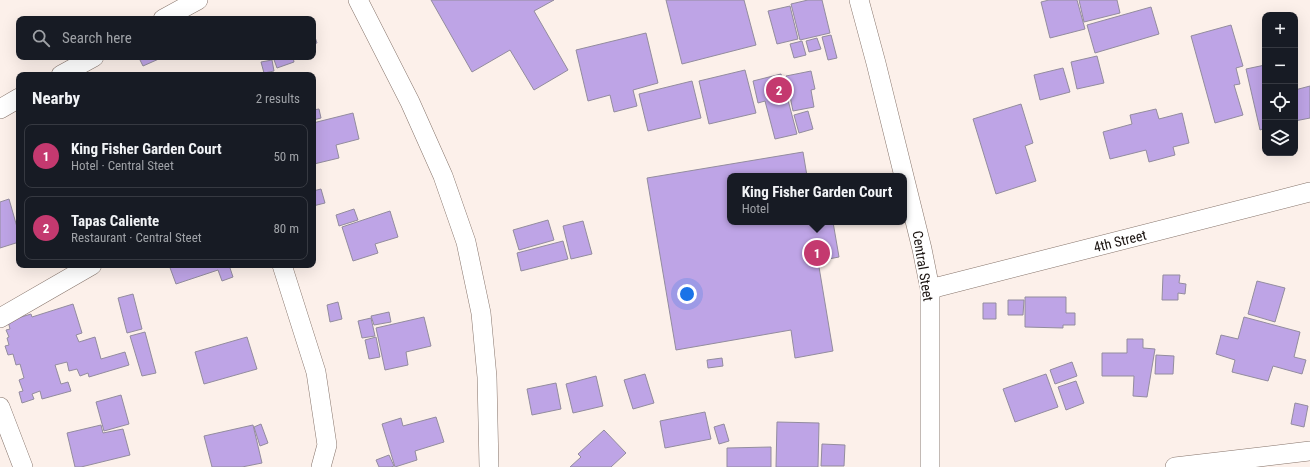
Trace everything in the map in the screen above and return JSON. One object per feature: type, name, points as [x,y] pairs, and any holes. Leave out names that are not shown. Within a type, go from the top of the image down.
[{"type":"street","points":[[169,16],[198,0]]},
{"type":"street","points":[[358,0],[410,102],[440,169],[466,242],[480,313],[486,370],[489,467]]},
{"type":"street","name":"Central Steet","points":[[859,0],[903,173]]},
{"type":"street","points":[[66,72],[88,60]]},
{"type":"street","points":[[0,108],[16,100]]},
{"type":"street","name":"Central Steet","points":[[907,188],[930,289],[930,467]]},
{"type":"street","name":"4th Street","points":[[930,289],[1310,192]]},
{"type":"street","points":[[0,318],[87,268]]},
{"type":"street","points":[[283,268],[316,372],[327,445],[321,467]]},
{"type":"street","points":[[0,407],[23,467]]},
{"type":"street","points":[[1175,467],[1310,451]]},
{"type":"building","points":[[431,0],[554,0],[534,11],[568,70],[534,90],[510,50],[472,72]]},
{"type":"building","points":[[666,0],[744,0],[756,45],[682,64]]},
{"type":"building","points":[[808,0],[822,0],[830,33],[800,40],[791,4]]},
{"type":"building","points":[[1049,0],[1077,0],[1085,29],[1050,38],[1041,2]]},
{"type":"building","points":[[1079,0],[1117,0],[1120,13],[1084,22]]},
{"type":"building","points":[[790,6],[798,39],[777,44],[768,11]]},
{"type":"building","points":[[1151,7],[1159,34],[1095,53],[1087,25]]},
{"type":"building","points":[[1231,25],[1243,66],[1236,68],[1240,84],[1234,85],[1243,115],[1215,123],[1191,36]]},
{"type":"building","points":[[646,33],[658,83],[633,90],[637,106],[614,112],[610,95],[588,101],[576,50]]},
{"type":"building","points":[[831,35],[837,58],[828,60],[822,37]]},
{"type":"building","points":[[817,38],[821,49],[809,52],[806,41]]},
{"type":"building","points":[[802,41],[806,55],[794,58],[790,44]]},
{"type":"building","points":[[1097,56],[1104,83],[1077,89],[1071,62]]},
{"type":"building","points":[[140,60],[156,60],[143,66]]},
{"type":"building","points":[[272,60],[274,71],[264,72],[261,62]]},
{"type":"building","points":[[274,60],[294,60],[294,62],[277,68]]},
{"type":"building","points":[[1262,66],[1262,129],[1260,130],[1246,69]]},
{"type":"building","points":[[1063,68],[1070,92],[1040,100],[1034,75]]},
{"type":"building","points":[[745,70],[756,113],[709,124],[699,81]]},
{"type":"building","points":[[811,71],[815,89],[811,90],[814,107],[793,111],[786,76]]},
{"type":"building","points":[[781,74],[797,134],[775,139],[765,101],[758,103],[753,81]]},
{"type":"building","points":[[692,81],[701,118],[648,131],[639,94]]},
{"type":"building","points":[[1310,86],[1310,118],[1298,120],[1298,120],[1298,89]]},
{"type":"building","points":[[1021,104],[1033,143],[1025,146],[1036,181],[996,194],[973,119]]},
{"type":"building","points":[[319,109],[321,118],[316,119],[316,110]]},
{"type":"building","points":[[1156,109],[1159,119],[1182,113],[1189,143],[1173,147],[1175,155],[1149,162],[1146,150],[1110,159],[1103,132],[1132,124],[1130,115]]},
{"type":"building","points":[[808,111],[813,129],[799,133],[794,115]]},
{"type":"building","points":[[353,113],[359,139],[336,145],[339,158],[316,164],[316,122]]},
{"type":"building","points":[[803,152],[806,173],[727,173],[727,225],[834,225],[839,257],[818,261],[833,351],[795,358],[791,330],[676,350],[647,178]]},
{"type":"building","points":[[321,189],[325,203],[316,205],[316,190]]},
{"type":"building","points":[[9,199],[16,224],[16,243],[0,248],[0,202]]},
{"type":"building","points":[[354,209],[358,220],[339,226],[336,215]]},
{"type":"building","points":[[390,211],[398,237],[375,244],[378,253],[353,261],[342,227]]},
{"type":"building","points":[[548,220],[554,240],[519,250],[513,230]]},
{"type":"building","points":[[583,221],[592,254],[571,259],[563,226]]},
{"type":"building","points":[[563,241],[568,259],[521,271],[517,253]]},
{"type":"building","points":[[170,268],[230,268],[233,277],[222,281],[218,270],[176,284]]},
{"type":"building","points":[[1163,275],[1180,275],[1179,283],[1186,284],[1185,294],[1178,293],[1178,300],[1162,300]]},
{"type":"building","points":[[1257,281],[1285,288],[1275,322],[1248,314]]},
{"type":"building","points":[[133,294],[142,329],[127,333],[118,298]]},
{"type":"building","points":[[1025,297],[1066,297],[1066,313],[1075,313],[1075,325],[1063,325],[1063,328],[1025,327]]},
{"type":"building","points":[[1008,300],[1024,300],[1023,315],[1008,315]]},
{"type":"building","points":[[338,302],[342,319],[330,322],[327,305]]},
{"type":"building","points":[[983,303],[996,303],[996,319],[983,319]]},
{"type":"building","points":[[73,304],[82,333],[76,335],[79,342],[95,337],[101,359],[125,352],[129,365],[89,377],[88,373],[80,376],[77,369],[69,371],[67,362],[55,365],[61,384],[68,382],[71,391],[42,399],[40,391],[32,394],[34,399],[22,403],[19,392],[23,391],[19,380],[24,378],[20,364],[16,365],[13,354],[8,355],[5,346],[9,345],[7,338],[9,337],[6,330],[10,329],[8,321],[31,314],[32,317]]},
{"type":"building","points":[[389,312],[391,322],[374,325],[371,316]]},
{"type":"building","points":[[424,317],[431,346],[406,352],[408,365],[385,370],[376,328]]},
{"type":"building","points":[[1244,317],[1300,332],[1294,357],[1306,360],[1302,374],[1273,366],[1268,381],[1232,372],[1235,360],[1216,354],[1221,335],[1238,339]]},
{"type":"building","points":[[371,318],[375,336],[362,338],[358,321]]},
{"type":"building","points":[[145,332],[156,373],[142,376],[130,336]]},
{"type":"building","points":[[247,337],[257,369],[204,384],[195,352]]},
{"type":"building","points":[[376,337],[380,357],[369,359],[365,340]]},
{"type":"building","points":[[1127,339],[1143,339],[1143,348],[1155,349],[1147,397],[1133,396],[1134,376],[1102,376],[1102,353],[1127,353]]},
{"type":"building","points":[[1156,355],[1174,356],[1173,374],[1155,374]]},
{"type":"building","points":[[722,358],[723,366],[708,368],[707,360]]},
{"type":"building","points":[[1072,362],[1077,376],[1055,384],[1050,370]]},
{"type":"building","points":[[645,374],[654,403],[633,409],[624,380]]},
{"type":"building","points":[[1046,374],[1058,407],[1015,422],[1003,389]]},
{"type":"building","points":[[596,376],[603,406],[573,413],[566,384]]},
{"type":"building","points":[[1076,381],[1084,403],[1066,410],[1058,387]]},
{"type":"building","points":[[556,383],[561,409],[532,415],[527,389]]},
{"type":"building","points":[[121,395],[129,424],[104,431],[96,402]]},
{"type":"building","points":[[1295,403],[1308,406],[1304,427],[1291,424]]},
{"type":"building","points":[[705,412],[711,439],[665,448],[660,421]]},
{"type":"building","points":[[436,417],[444,442],[415,451],[417,460],[395,467],[382,424],[401,418],[403,426]]},
{"type":"building","points":[[777,422],[819,423],[818,467],[776,467]]},
{"type":"building","points":[[261,424],[268,443],[260,446],[254,427]]},
{"type":"building","points":[[724,424],[729,441],[719,444],[714,427]]},
{"type":"building","points":[[101,425],[103,433],[123,429],[130,455],[81,467],[75,467],[67,433]]},
{"type":"building","points":[[253,425],[262,463],[242,467],[212,467],[204,436]]},
{"type":"building","points":[[604,430],[626,453],[611,467],[570,467],[581,457],[578,454]]},
{"type":"building","points":[[822,444],[845,445],[844,466],[821,466]]},
{"type":"building","points":[[771,447],[771,467],[727,467],[727,448]]},
{"type":"building","points":[[389,455],[394,466],[379,467],[376,460]]},
{"type":"place","name":"Tapas Caliente","points":[[779,90]]},
{"type":"place","name":"King Fisher Garden Court","points":[[817,253]]}]
